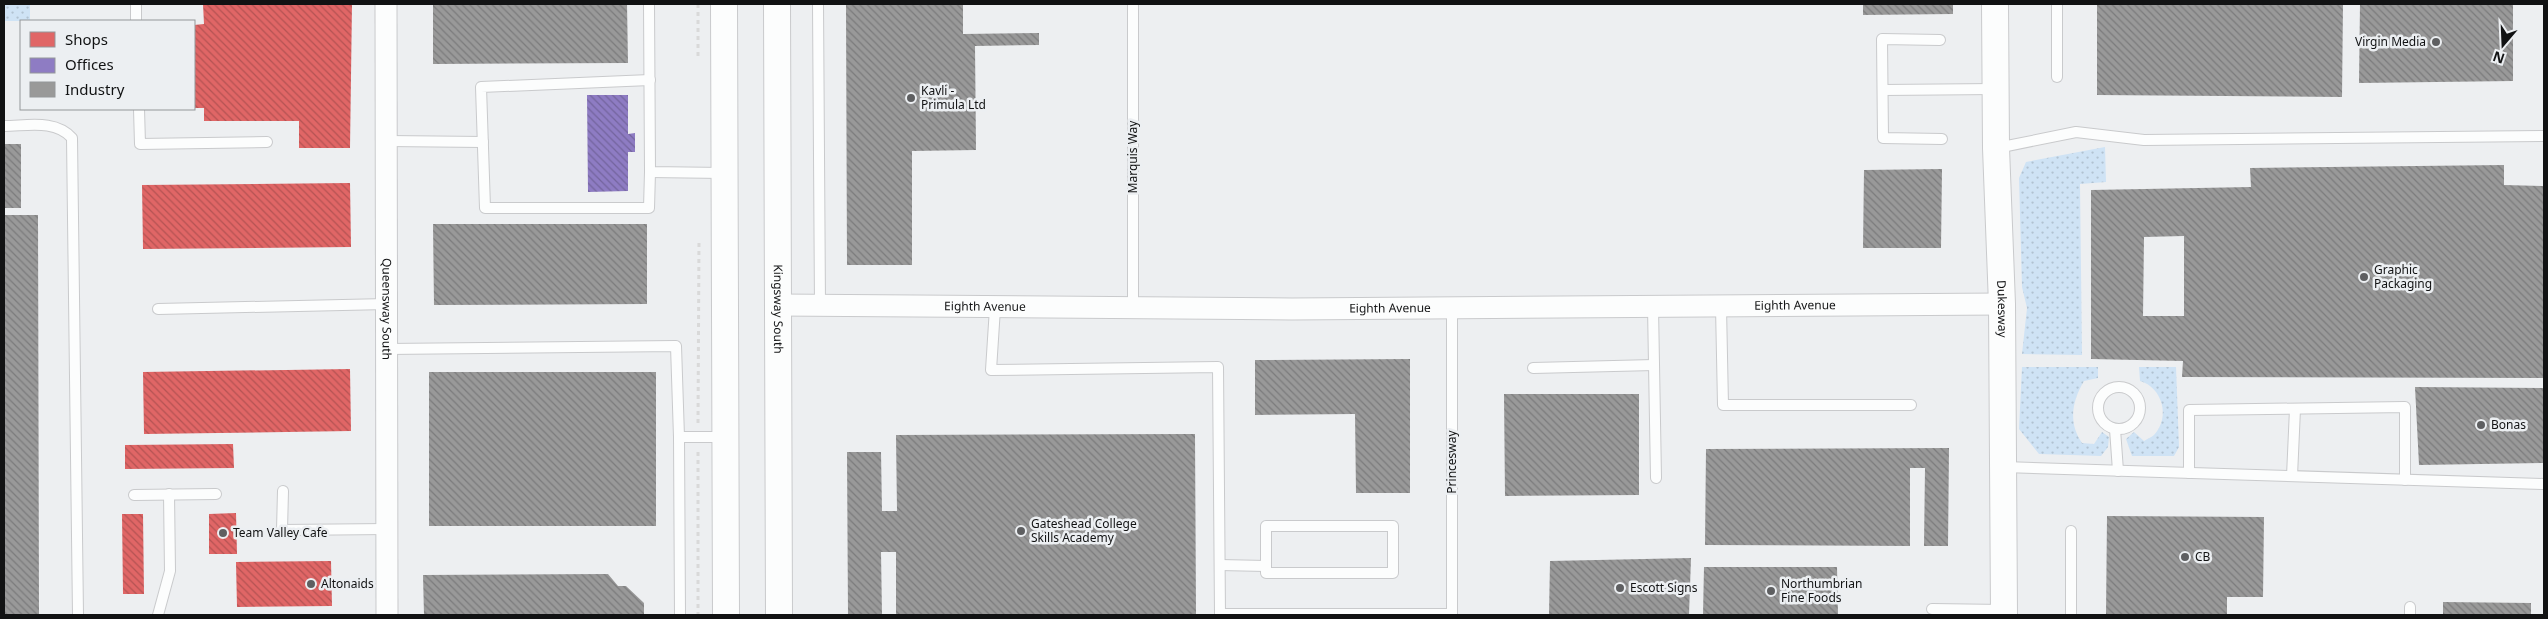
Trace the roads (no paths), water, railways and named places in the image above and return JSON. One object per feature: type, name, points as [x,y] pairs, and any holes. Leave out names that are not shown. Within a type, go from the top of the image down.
[{"type":"street","name":"Queensway South","points":[[386,4],[388,141],[387,615]]},
{"type":"street","points":[[724,4],[726,615]]},
{"type":"street","name":"Kingsway South","points":[[777,4],[779,615]]},
{"type":"street","name":"Dukesway","points":[[1995,4],[1996,148],[2002,304],[2004,613]]},
{"type":"street","name":"Eighth Avenue","points":[[778,305],[1133,309],[1452,309],[2002,304]]},
{"type":"lane","points":[[136,4],[136,20]]},
{"type":"lane","points":[[649,4],[650,80],[650,172],[649,208],[485,208],[481,87],[650,80]]},
{"type":"lane","points":[[818,4],[820,306]]},
{"type":"lane","name":"Marquis Way","points":[[1133,4],[1133,309]]},
{"type":"lane","points":[[2057,4],[2057,78]]},
{"type":"lane","points":[[1940,40],[1882,39],[1883,138],[1942,139]]},
{"type":"lane","points":[[1883,90],[1996,89]]},
{"type":"lane","points":[[139,110],[140,144],[268,142]]},
{"type":"lane","points":[[4,126],[50,125],[66,132],[72,138],[78,615]]},
{"type":"lane","points":[[1996,148],[2076,132],[2144,140],[2544,136]]},
{"type":"lane","points":[[388,141],[483,142]]},
{"type":"lane","points":[[650,172],[724,173]]},
{"type":"lane","points":[[158,309],[387,304]]},
{"type":"lane","points":[[1653,307],[1656,478]]},
{"type":"lane","points":[[1721,307],[1723,405],[1911,406]]},
{"type":"lane","points":[[995,308],[991,370],[1218,368],[1220,614],[1452,615]]},
{"type":"lane","name":"Princesway","points":[[1452,309],[1452,615]]},
{"type":"lane","points":[[387,349],[676,346],[679,437],[680,615]]},
{"type":"lane","points":[[1533,368],[1654,365]]},
{"type":"lane","points":[[2124,387],[2136,394],[2139,401],[2139,416],[2129,427],[2115,429],[2109,427],[2099,417],[2098,404],[2104,392],[2109,388],[2124,387]]},
{"type":"lane","points":[[2189,473],[2189,410],[2405,408],[2405,480]]},
{"type":"lane","points":[[2292,476],[2294,409]]},
{"type":"lane","points":[[2115,429],[2118,471]]},
{"type":"lane","points":[[679,437],[726,437]]},
{"type":"lane","points":[[2003,467],[2544,484]]},
{"type":"lane","points":[[283,491],[282,530],[388,528]]},
{"type":"lane","points":[[158,615],[170,571],[169,494]]},
{"type":"lane","points":[[134,495],[216,494]]},
{"type":"lane","points":[[1266,526],[1393,526],[1394,573],[1266,573],[1266,566],[1266,526]]},
{"type":"lane","points":[[2071,531],[2071,615]]},
{"type":"lane","points":[[1220,565],[1266,566]]},
{"type":"lane","points":[[1932,609],[2004,613]]},
{"type":"place","name":"Virgin Media","points":[[2436,42]]},
{"type":"place","name":"Kavli - Primula Ltd","points":[[911,98]]},
{"type":"place","name":"Graphic Packaging","points":[[2364,277]]},
{"type":"place","name":"Bonas","points":[[2481,425]]},
{"type":"place","name":"Gateshead College Skills Academy","points":[[1021,531]]},
{"type":"place","name":"Team Valley Cafe","points":[[223,533]]},
{"type":"place","name":"CB","points":[[2185,557]]},
{"type":"place","name":"Altonaids","points":[[311,584]]},
{"type":"place","name":"Escott Signs","points":[[1620,588]]},
{"type":"place","name":"Northumbrian Fine Foods","points":[[1771,591]]}]
